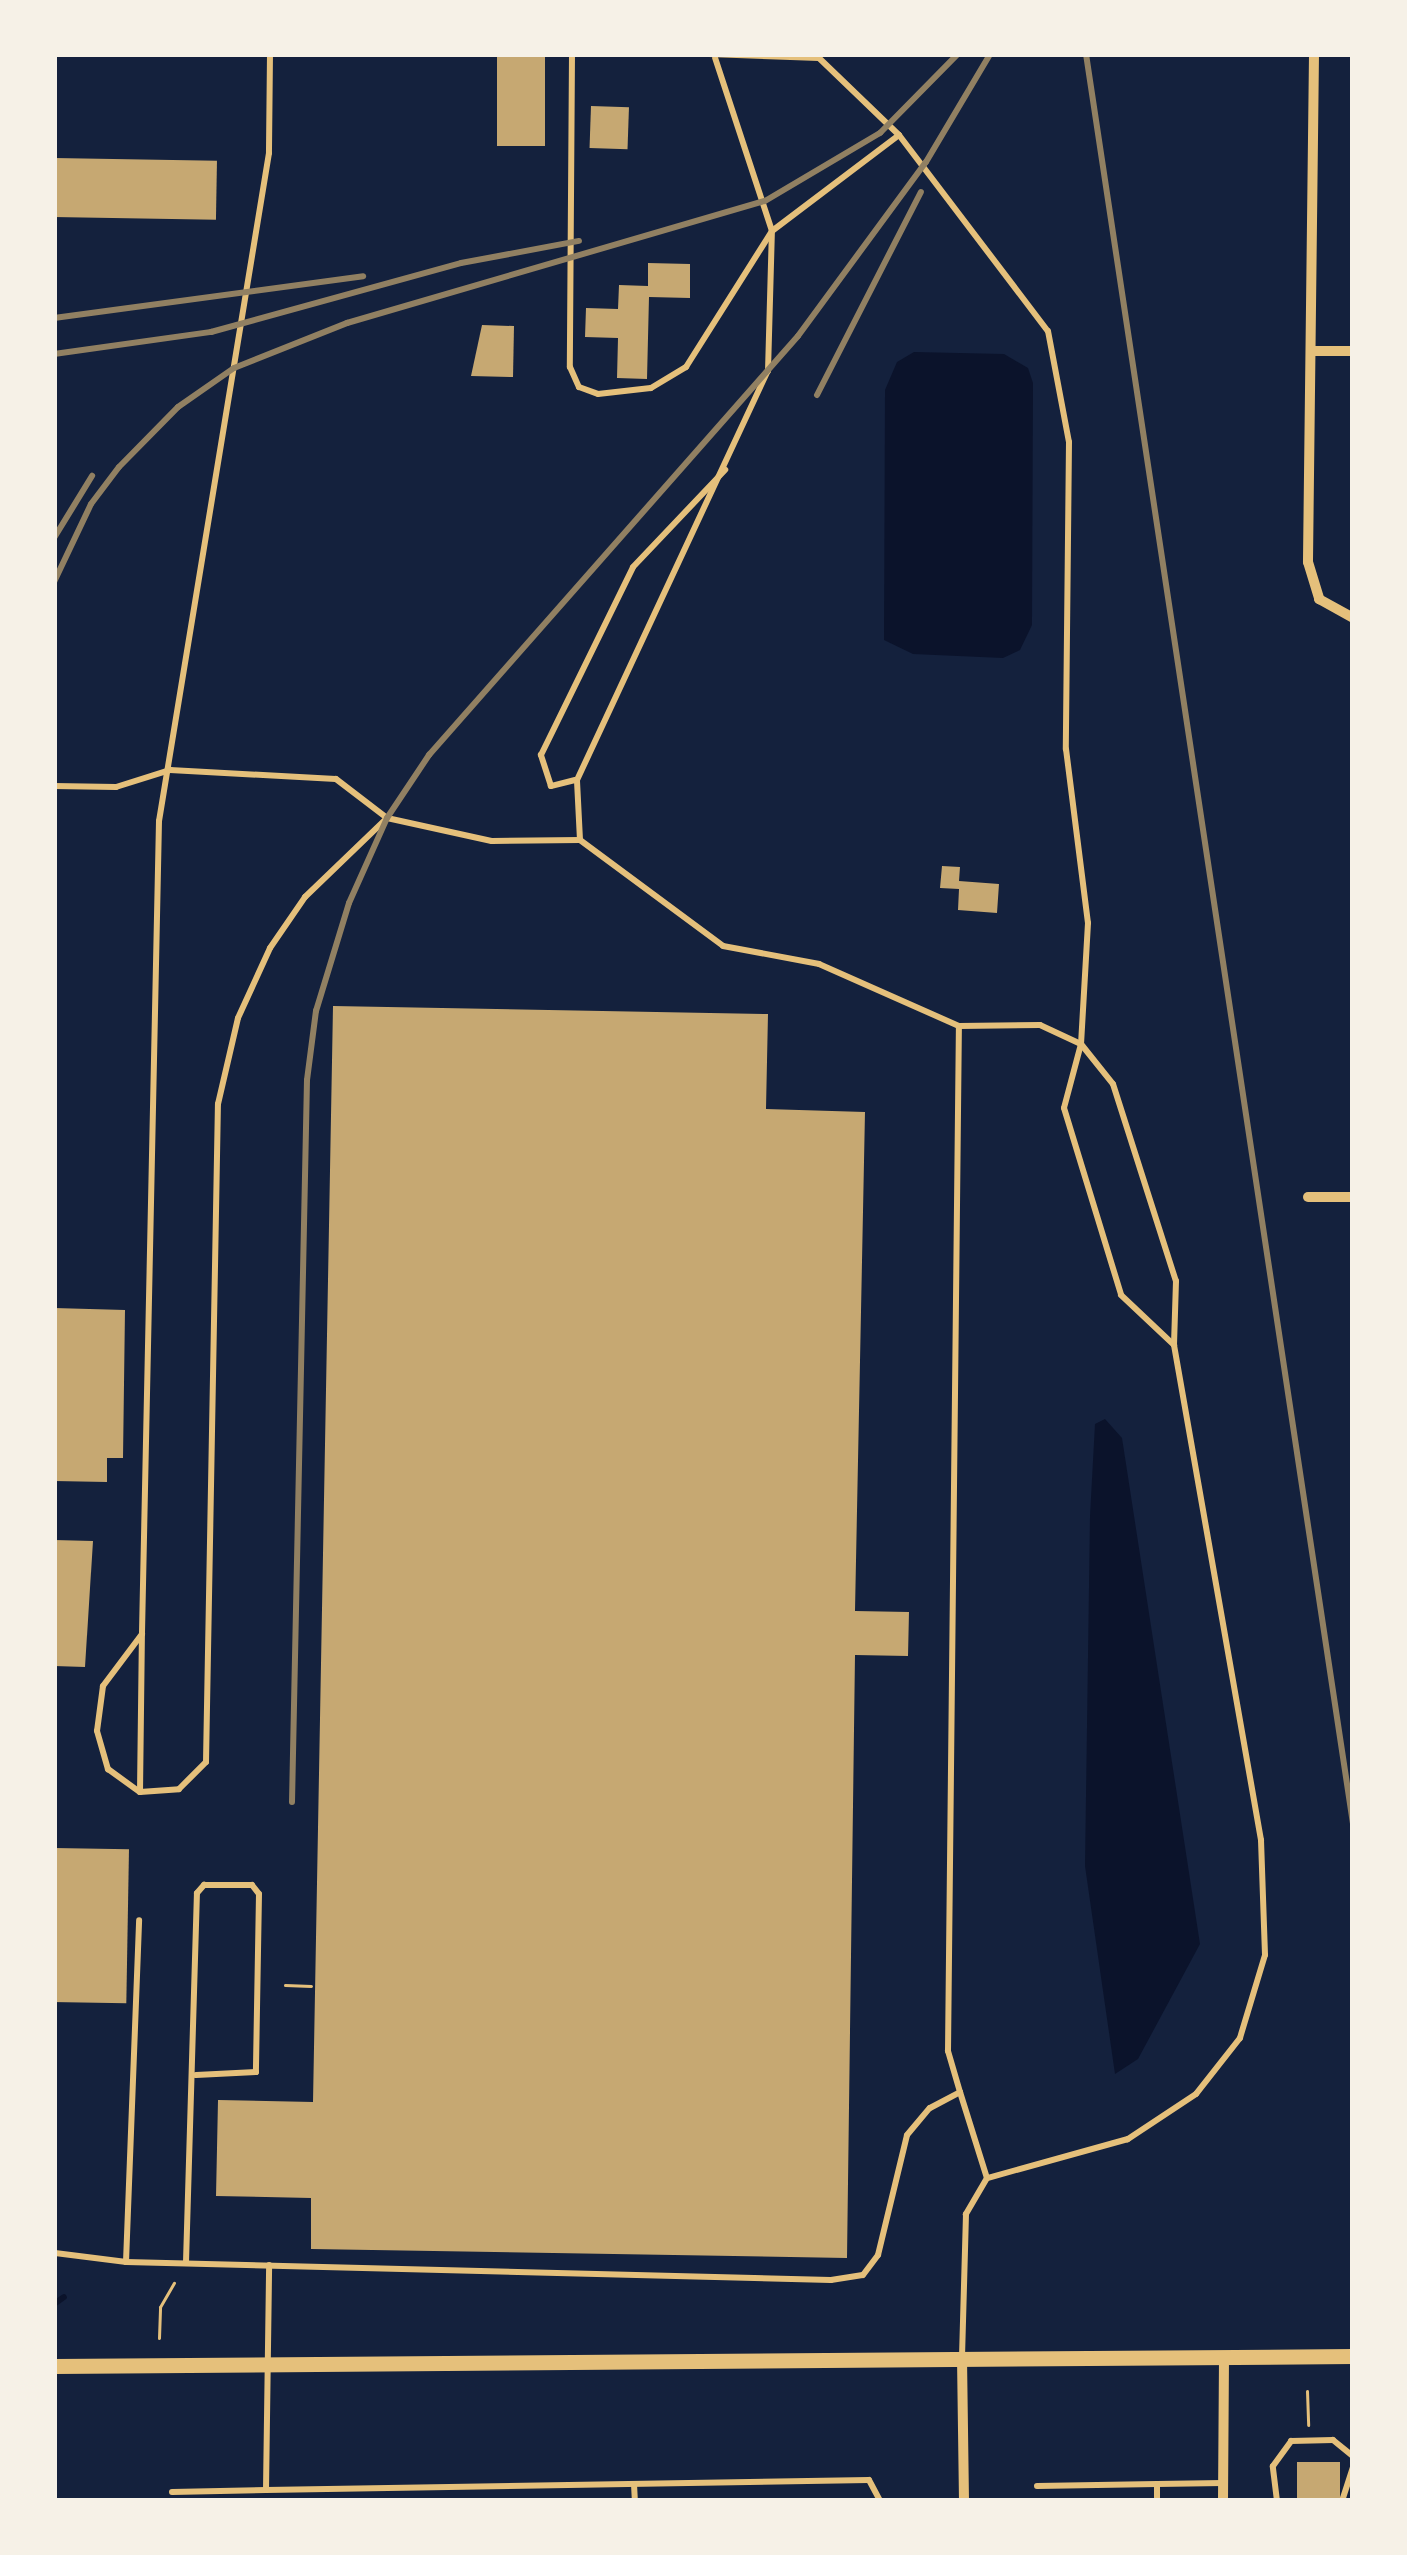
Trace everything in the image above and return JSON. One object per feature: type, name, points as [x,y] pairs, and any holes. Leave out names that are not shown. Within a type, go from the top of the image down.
[{"type":"main road","points":[[54,2366],[1353,2356]]},
{"type":"street","points":[[1314,54],[1308,562],[1319,599],[1353,618]]},
{"type":"street","points":[[1313,351],[1353,351]]},
{"type":"street","points":[[1308,1197],[1353,1197]]},
{"type":"street","points":[[1223,2501],[1224,2357]]},
{"type":"street","points":[[962,2358],[964,2501]]},
{"type":"lane","points":[[140,1792],[156,872],[269,153],[270,54]]},
{"type":"lane","points":[[572,54],[570,367],[579,387],[598,394],[651,388],[686,367],[772,231],[899,135]]},
{"type":"lane","points":[[580,840],[577,780],[731,464],[769,371],[772,231],[712,56],[819,58],[899,135],[1048,332],[1069,442],[1066,749],[1088,923],[1081,1044],[1064,1108],[1121,1295],[1174,1345]]},
{"type":"lane","points":[[577,780],[551,786],[541,755],[612,609],[633,567],[731,464]]},
{"type":"lane","points":[[54,786],[116,787],[170,770],[337,779],[387,818],[492,841],[580,840],[723,946],[819,964],[959,1026],[1040,1025],[1081,1044],[1113,1084],[1176,1281],[1174,1345],[1261,1840],[1265,1955],[1240,2038],[1196,2094],[1128,2139],[987,2178],[966,2214],[962,2358]]},
{"type":"lane","points":[[142,1634],[103,1686],[97,1732],[108,1769],[140,1792],[179,1789],[206,1762],[218,1104],[238,1018],[305,897],[387,818]]},
{"type":"lane","points":[[959,1026],[948,2050],[987,2178]]},
{"type":"lane","points":[[186,2263],[196,2075],[197,1892],[204,1885],[252,1885],[259,1894],[256,2072],[196,2075]]},
{"type":"lane","points":[[126,2262],[139,1920]]},
{"type":"lane","points":[[55,2253],[126,2262],[863,2275],[878,2255],[908,2135],[930,2108],[959,2092]]},
{"type":"lane","points":[[266,2490],[269,2265]]},
{"type":"lane","points":[[1277,2501],[1273,2466],[1291,2441],[1333,2440],[1353,2456]]},
{"type":"lane","points":[[1342,2501],[1353,2467]]},
{"type":"lane","points":[[172,2492],[869,2480],[880,2501]]},
{"type":"lane","points":[[1037,2486],[1223,2483]]},
{"type":"lane","points":[[634,2484],[635,2501]]},
{"type":"lane","points":[[1157,2484],[1157,2501]]},
{"type":"path","points":[[285,1985],[311,1986]]},
{"type":"path","points":[[159,2338],[160,2307],[174,2283]]},
{"type":"path","points":[[1307,2391],[1308,2431]]},
{"type":"water","points":[[914,352],[1004,354],[1028,368],[1033,383],[1032,625],[1020,650],[1003,658],[913,654],[884,640],[885,390],[897,362]]},
{"type":"water","points":[[1105,1419],[1122,1438],[1200,1944],[1138,2059],[1115,2074],[1085,1866],[1090,1516],[1095,1424]]},
{"type":"building","points":[[497,54],[545,54],[545,146],[497,146]]},
{"type":"building","points":[[591,106],[629,107],[628,149],[590,148]]},
{"type":"building","points":[[54,158],[217,161],[216,220],[54,217]]},
{"type":"building","points":[[648,263],[690,264],[690,298],[649,297],[647,379],[617,378],[618,338],[585,337],[586,308],[618,309],[619,285],[648,286]]},
{"type":"building","points":[[482,325],[514,326],[513,377],[471,376]]},
{"type":"building","points":[[942,866],[960,867],[959,881],[999,884],[997,913],[958,910],[959,889],[940,888]]},
{"type":"building","points":[[333,1006],[768,1014],[766,1109],[865,1112],[855,1611],[909,1612],[908,1656],[855,1655],[847,2258],[311,2249],[311,2198],[216,2196],[218,2100],[313,2102]]},
{"type":"building","points":[[54,1308],[125,1310],[123,1458],[107,1458],[107,1482],[54,1481]]},
{"type":"building","points":[[54,1540],[93,1541],[85,1667],[54,1666]]},
{"type":"building","points":[[54,1848],[129,1849],[126,2003],[54,2002]]},
{"type":"building","points":[[1297,2462],[1340,2462],[1340,2501],[1297,2501]]},
{"type":"waterway","points":[[54,2304],[64,2297]]},
{"type":"railway","points":[[54,582],[91,504],[119,467],[178,407],[234,368],[347,323],[765,201],[880,133],[958,54]]},
{"type":"railway","points":[[292,1802],[307,1080],[316,1011],[349,903],[387,818],[429,755],[798,336],[926,162],[990,54]]},
{"type":"railway","points":[[1086,54],[1353,1823]]},
{"type":"railway","points":[[817,395],[921,192]]},
{"type":"railway","points":[[54,354],[211,332],[461,263],[579,241]]},
{"type":"railway","points":[[54,318],[363,276]]},
{"type":"railway","points":[[54,538],[92,476]]}]
